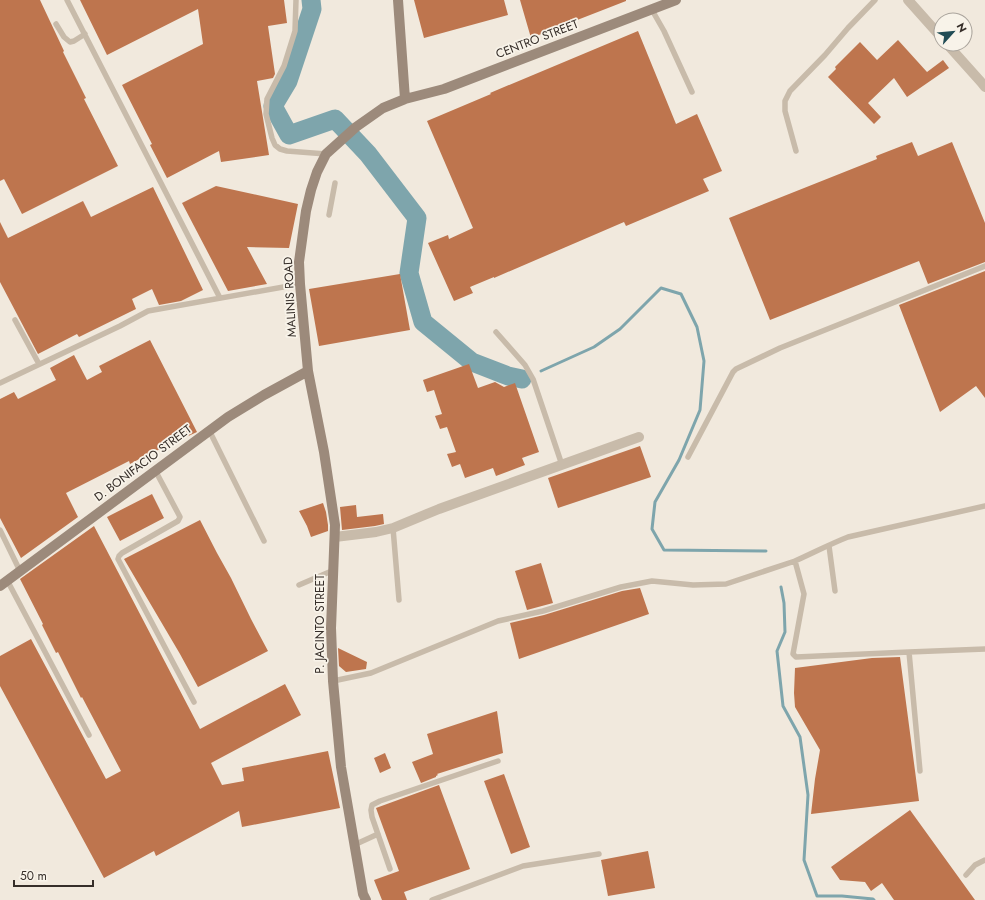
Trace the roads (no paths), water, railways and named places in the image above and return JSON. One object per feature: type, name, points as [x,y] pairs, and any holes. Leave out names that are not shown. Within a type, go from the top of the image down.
[{"type":"main road","points":[[398,0],[405,99]]},
{"type":"main road","name":"CENTRO STREET","points":[[405,99],[444,89],[676,0]]},
{"type":"main road","name":"MALINIS ROAD","points":[[308,371],[299,262],[306,211],[317,172],[326,154],[346,134],[382,108],[405,99]]},
{"type":"main road","name":"D. BONIFACIO STREET","points":[[4,583],[209,430],[252,402],[308,371]]},
{"type":"main road","name":"P. JACINTO STREET","points":[[308,371],[324,452],[335,525],[331,628],[333,681],[340,767],[363,894],[366,900]]},
{"type":"street","points":[[908,0],[933,28]]},
{"type":"street","points":[[954,52],[985,88]]},
{"type":"street","points":[[335,537],[376,532],[393,528],[439,509],[639,437]]},
{"type":"lane","points":[[67,0],[220,298]]},
{"type":"lane","points":[[296,0],[295,31],[284,66],[267,99],[266,114],[272,138],[275,145],[280,149],[287,151],[326,154]]},
{"type":"lane","points":[[796,151],[785,111],[785,101],[790,91],[875,0]]},
{"type":"lane","points":[[652,10],[664,31],[692,92]]},
{"type":"lane","points":[[56,24],[64,37],[70,42],[84,34]]},
{"type":"lane","points":[[329,215],[334,183]]},
{"type":"lane","points":[[688,457],[732,372],[736,369],[780,348],[985,266]]},
{"type":"lane","points":[[0,383],[120,326],[148,311],[300,284]]},
{"type":"lane","points":[[15,320],[39,364]]},
{"type":"lane","points":[[496,332],[525,365],[533,379],[562,465]]},
{"type":"lane","points":[[209,430],[264,541]]},
{"type":"lane","points":[[155,470],[180,519],[122,553],[118,559],[194,702]]},
{"type":"lane","points":[[333,681],[371,673],[498,621],[543,611],[621,587],[652,581],[693,585],[726,584],[795,561],[848,537],[985,506]]},
{"type":"lane","points":[[393,528],[399,600]]},
{"type":"lane","points":[[0,530],[20,570]]},
{"type":"lane","points":[[829,546],[835,591]]},
{"type":"lane","points":[[795,561],[804,594],[793,654],[796,657],[985,649]]},
{"type":"lane","points":[[299,585],[334,570]]},
{"type":"lane","points":[[4,583],[89,735]]},
{"type":"lane","points":[[909,652],[920,771]]},
{"type":"lane","points":[[390,869],[371,810],[372,805],[498,761]]},
{"type":"lane","points":[[354,845],[378,834]]},
{"type":"lane","points":[[432,900],[523,866],[599,854]]},
{"type":"lane","points":[[966,875],[975,865],[985,860]]},
{"type":"waterway","points":[[311,0],[312,9],[288,81],[273,106],[289,135],[335,119],[368,154],[417,218],[409,273],[423,322],[472,362],[508,376],[522,379]]},
{"type":"waterway","points":[[541,371],[594,347],[620,329],[661,288],[681,294],[697,327],[704,361],[700,410],[679,460],[655,502],[652,529],[664,550],[766,551]]},
{"type":"waterway","points":[[781,587],[784,603],[785,632],[777,651],[783,706],[800,737],[808,795],[804,860],[817,896],[842,896],[874,900]]}]
